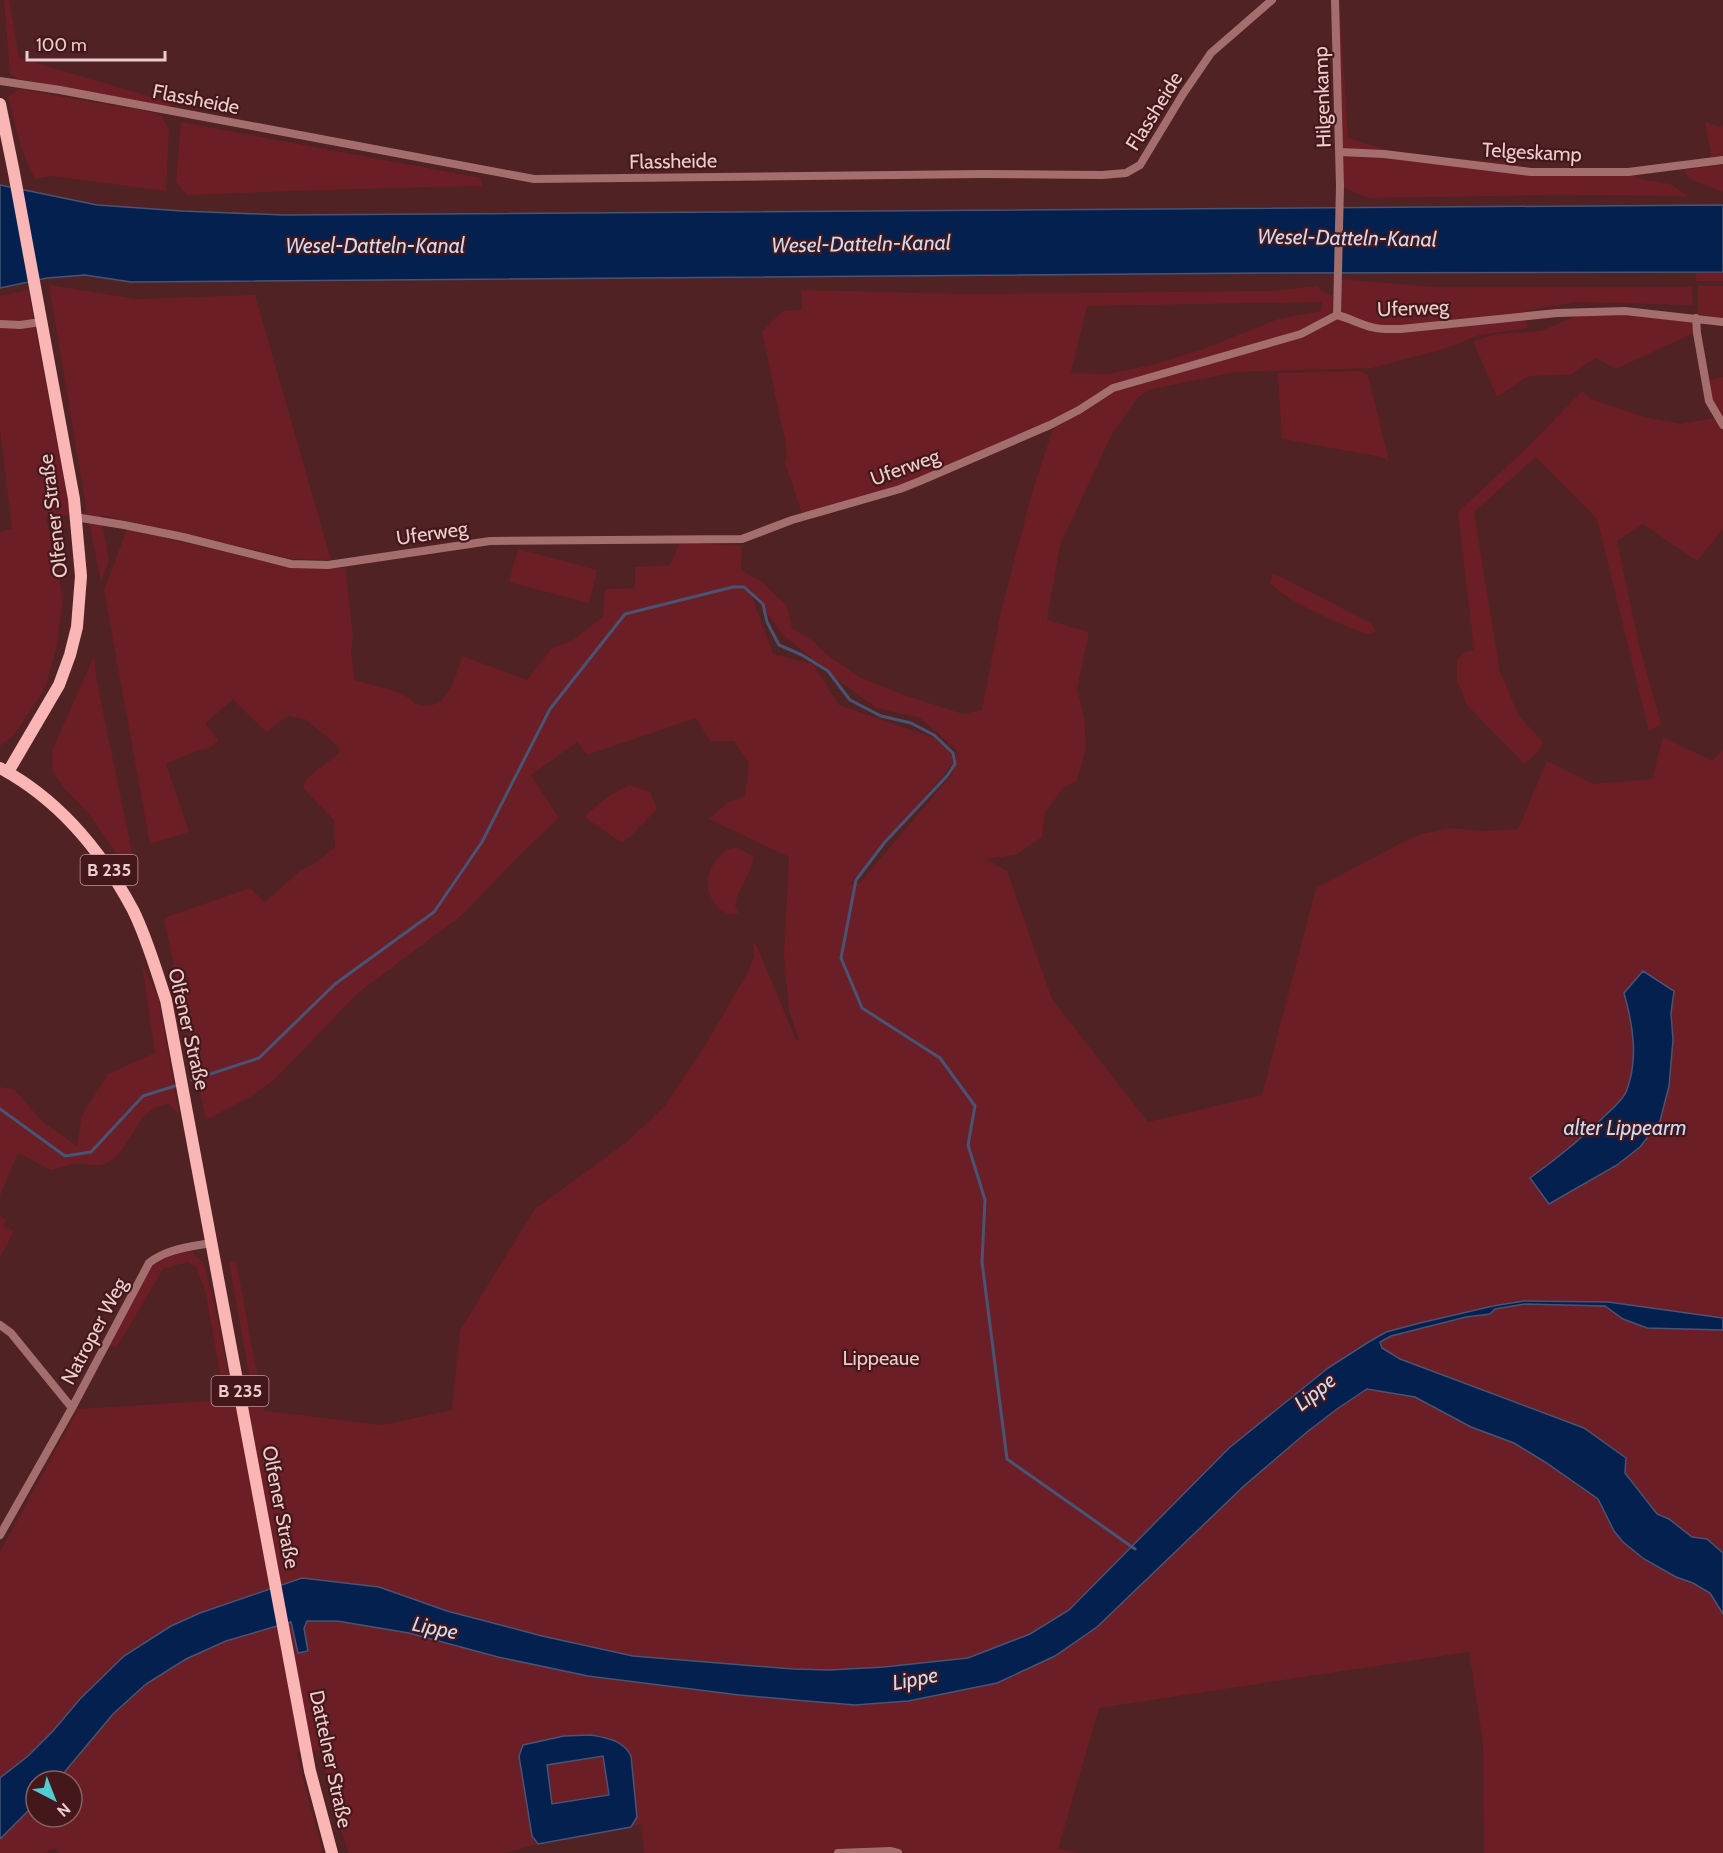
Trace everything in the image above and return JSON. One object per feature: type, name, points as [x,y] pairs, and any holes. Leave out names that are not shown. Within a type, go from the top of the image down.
[{"type":"main road","name":"Olfener Straße","points":[[0,104],[74,499],[81,576],[77,627],[70,655],[58,686],[4,770],[56,807],[75,826],[104,864],[134,911],[166,1000],[172,1022],[292,1674]]},
{"type":"main road","name":"Dattelner Straße","points":[[292,1674],[310,1771],[332,1853]]},
{"type":"street","name":"Flassheide","points":[[0,81],[72,92],[534,178],[1102,175],[1126,173],[1140,165],[1211,53],[1272,0]]},
{"type":"street","name":"Hilgenkamp","points":[[1335,0],[1340,152],[1337,315]]},
{"type":"street","name":"Telgeskamp","points":[[1340,152],[1384,154],[1531,172],[1628,172],[1723,160]]},
{"type":"street","name":"Uferweg","points":[[75,517],[171,535],[291,564],[328,565],[490,541],[742,538],[792,520],[920,482],[1050,425],[1113,388],[1301,334],[1337,315],[1383,330],[1557,313],[1625,311],[1723,322]]},
{"type":"street","points":[[1696,318],[1709,400],[1723,425]]},
{"type":"street","points":[[0,324],[20,325],[41,322]]},
{"type":"street","name":"Natroper Weg","points":[[0,1325],[24,1349],[72,1408],[149,1263],[172,1250],[211,1243]]},
{"type":"street","points":[[0,1535],[72,1408]]},
{"type":"street","points":[[838,1853],[890,1851],[898,1853]]},
{"type":"green space","points":[[4,0],[9,0],[19,58],[175,104],[164,107],[19,79],[10,74]]},
{"type":"green space","points":[[1337,13],[1340,13],[1348,138],[1405,155],[1513,163],[1531,172],[1628,172],[1641,179],[1670,184],[1688,196],[1554,195],[1368,198],[1340,186]]},
{"type":"green space","points":[[19,89],[155,113],[162,117],[169,130],[166,191],[50,176],[35,179],[22,151],[8,97]]},
{"type":"green space","points":[[181,122],[481,178],[482,186],[187,195],[176,182]]},
{"type":"green space","points":[[1705,122],[1720,127],[1723,125],[1723,157],[1712,159]]},
{"type":"green space","points":[[1723,165],[1723,192],[1690,179],[1683,170]]},
{"type":"green space","points":[[1696,272],[1723,272],[1723,281],[1696,281]]},
{"type":"green space","name":"Lippeaue","points":[[1340,279],[1435,287],[1692,287],[1693,305],[1576,302],[1525,311],[1527,328],[1479,335],[1444,349],[1372,368],[1236,372],[1152,389],[1138,397],[1112,434],[1060,545],[1047,620],[1089,632],[1077,689],[1084,717],[1086,747],[1077,781],[1063,788],[1045,813],[1042,837],[1016,855],[986,859],[1007,871],[1052,999],[1148,1122],[1262,1095],[1316,888],[1421,834],[1452,828],[1482,831],[1518,829],[1547,761],[1593,784],[1652,779],[1663,737],[1712,761],[1723,749],[1723,1853],[1484,1853],[1483,1743],[1469,1652],[1099,1708],[1058,1849],[1079,1853],[884,1853],[865,1850],[831,1853],[644,1853],[641,1824],[631,1827],[637,1817],[612,1739],[577,1736],[523,1745],[519,1756],[532,1836],[538,1844],[504,1853],[349,1853],[338,1823],[320,1750],[297,1752],[323,1853],[59,1853],[55,1848],[43,1853],[0,1853],[0,1552],[78,1409],[225,1400],[205,1290],[196,1267],[188,1262],[163,1269],[117,1347],[109,1345],[151,1267],[171,1255],[191,1251],[204,1264],[234,1401],[255,1408],[229,1262],[236,1261],[264,1411],[383,1425],[452,1410],[460,1330],[535,1209],[628,1141],[664,1107],[707,1042],[748,972],[754,956],[753,942],[757,946],[796,1040],[799,1039],[789,1011],[784,957],[789,857],[709,819],[727,803],[745,796],[749,763],[734,741],[710,741],[696,718],[587,755],[577,742],[531,775],[559,818],[462,915],[358,993],[275,1079],[252,1096],[206,1120],[164,918],[250,888],[265,902],[300,871],[317,862],[335,847],[334,820],[303,788],[306,779],[339,753],[338,746],[305,719],[288,716],[266,732],[233,699],[205,724],[219,740],[208,749],[196,751],[166,764],[189,832],[150,844],[104,590],[127,529],[293,568],[345,568],[353,635],[351,653],[355,680],[393,691],[416,704],[426,706],[435,704],[448,692],[457,674],[462,656],[527,680],[552,648],[570,642],[603,617],[605,589],[635,588],[635,567],[670,565],[680,542],[742,546],[741,570],[763,583],[787,606],[792,628],[813,641],[826,654],[859,677],[904,695],[963,714],[982,710],[1001,611],[1032,493],[1056,419],[897,487],[802,513],[785,463],[786,444],[762,331],[783,311],[802,309],[801,290],[968,294],[1269,291],[1318,286],[1320,290],[1333,296],[1332,312],[1321,319],[1339,320]],"holes":[[[1322,302],[1321,311],[1278,319],[1206,348],[1156,364],[1108,374],[1071,373],[1087,306]],[[749,589],[783,635],[842,683],[877,708],[920,718],[957,750],[953,773],[860,883],[849,885],[942,777],[952,764],[952,754],[934,738],[839,705],[813,664],[773,654]]]},
{"type":"green space","points":[[49,285],[136,299],[255,295],[331,560],[293,559],[101,515],[109,561],[101,581],[87,512]]},
{"type":"green space","points":[[1698,286],[1723,286],[1723,318],[1698,314]]},
{"type":"green space","points":[[28,290],[71,515],[46,517],[63,598],[56,650],[45,688],[14,735],[0,746],[0,532],[12,529],[0,430],[0,296]]},
{"type":"green space","points":[[1624,313],[1692,322],[1694,333],[1616,369],[1596,358],[1570,375],[1528,376],[1497,397],[1473,341],[1498,334],[1541,331],[1576,316]]},
{"type":"green space","points":[[1361,371],[1368,375],[1389,461],[1381,457],[1282,439],[1278,373]]},
{"type":"green space","points":[[1723,377],[1723,420],[1712,400],[1708,380]]},
{"type":"green space","points":[[1582,391],[1591,399],[1644,417],[1681,424],[1714,418],[1723,430],[1723,529],[1697,561],[1643,524],[1617,541],[1639,645],[1661,724],[1649,731],[1597,519],[1536,457],[1474,512],[1500,672],[1520,717],[1543,743],[1538,752],[1524,764],[1466,704],[1457,682],[1457,660],[1465,652],[1474,650],[1458,512],[1529,446]]},
{"type":"green space","points":[[518,549],[597,570],[589,603],[509,582]]},
{"type":"green space","points":[[1273,573],[1371,623],[1376,632],[1365,634],[1302,605],[1270,583]]},
{"type":"green space","points":[[94,656],[97,682],[138,882],[90,815],[53,773],[52,751]]},
{"type":"green space","points":[[629,785],[650,792],[657,809],[630,837],[621,842],[584,817],[607,797]]},
{"type":"green space","points":[[737,847],[754,857],[735,905],[739,913],[730,915],[721,910],[713,901],[709,893],[708,878],[718,857],[727,850]]},
{"type":"green space","points":[[142,964],[158,996],[179,1114],[168,1104],[150,1111],[121,1151],[108,1162],[99,1165],[80,1163],[51,1170],[18,1153],[0,1196],[0,1087],[14,1089],[42,1121],[77,1146],[82,1115],[108,1074],[155,1053]]},
{"type":"green space","points":[[0,1216],[6,1220],[3,1226],[14,1231],[0,1257]]},
{"type":"green space","points":[[603,1756],[609,1795],[552,1805],[547,1765]]},
{"type":"water","name":"Wesel-Datteln-Kanal","points":[[0,185],[97,205],[283,215],[1723,205],[1723,272],[1263,273],[131,282],[85,275],[47,278],[0,288]]},
{"type":"water","name":"alter Lippearm","points":[[1643,971],[1674,991],[1671,1013],[1673,1040],[1669,1086],[1660,1121],[1640,1147],[1617,1165],[1549,1204],[1530,1178],[1592,1128],[1626,1092],[1632,1068],[1633,1042],[1624,993]]},
{"type":"water","name":"Lippe","points":[[1524,1301],[1608,1302],[1723,1318],[1723,1330],[1647,1328],[1623,1319],[1605,1306],[1525,1304],[1495,1309],[1490,1314],[1466,1317],[1391,1336],[1380,1342],[1382,1348],[1400,1359],[1584,1428],[1626,1458],[1625,1473],[1657,1514],[1669,1519],[1692,1537],[1707,1539],[1723,1553],[1723,1614],[1710,1593],[1644,1559],[1623,1542],[1614,1531],[1598,1499],[1545,1462],[1514,1443],[1471,1427],[1415,1397],[1367,1389],[1307,1432],[1245,1485],[1097,1627],[1055,1656],[997,1683],[908,1701],[855,1705],[795,1700],[588,1676],[498,1657],[409,1633],[337,1621],[307,1621],[304,1628],[308,1651],[298,1653],[291,1622],[226,1641],[186,1659],[146,1684],[113,1714],[67,1769],[24,1769],[24,1815],[0,1839],[0,1778],[28,1756],[80,1699],[124,1656],[171,1626],[200,1613],[302,1578],[379,1587],[447,1611],[542,1636],[633,1656],[830,1670],[968,1658],[1030,1634],[1069,1610],[1229,1448],[1328,1368],[1386,1332],[1493,1306]]},
{"type":"water","points":[[564,1736],[603,1737],[619,1743],[628,1751],[631,1756],[637,1817],[631,1827],[538,1844],[532,1836],[519,1756],[523,1745]],"holes":[[[603,1756],[609,1795],[552,1804],[547,1765]]]},
{"type":"waterway","points":[[192,1080],[259,1058],[335,984],[434,912],[482,842],[550,709],[625,614],[733,587],[744,587],[763,604],[767,622],[779,645],[802,655],[828,671],[850,700],[881,716],[911,723],[934,735],[953,753],[955,764],[947,776],[885,842],[856,880],[841,958],[862,1008],[940,1058],[975,1106],[968,1145],[985,1200],[982,1262],[1007,1459],[1135,1549]]},
{"type":"waterway","points":[[0,1109],[65,1156],[91,1152],[143,1096],[175,1086]]}]
